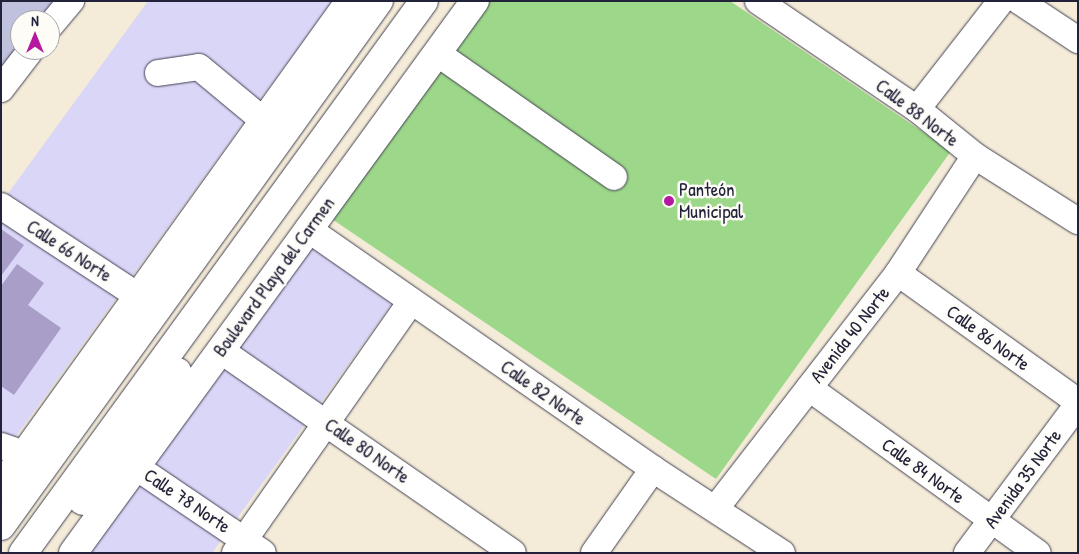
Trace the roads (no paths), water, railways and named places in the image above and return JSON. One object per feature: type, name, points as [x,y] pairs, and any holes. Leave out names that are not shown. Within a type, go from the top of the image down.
[{"type":"main road","points":[[1,487],[13,450],[138,296],[350,1]]},
{"type":"main road","points":[[1,526],[379,1]]},
{"type":"main road","points":[[23,553],[424,1]]},
{"type":"main road","points":[[45,553],[441,1]]},
{"type":"main road","name":"Boulevard Playa del Carmen","points":[[73,553],[475,1]]},
{"type":"street","points":[[60,14],[70,1]]},
{"type":"street","name":"Calle 88 Norte","points":[[758,1],[917,109],[975,156],[1078,221]]},
{"type":"street","points":[[917,109],[1000,1]]},
{"type":"street","points":[[1019,1],[1078,40]]},
{"type":"street","points":[[437,53],[614,177]]},
{"type":"street","points":[[1,89],[23,60]]},
{"type":"street","points":[[158,73],[199,67],[264,121]]},
{"type":"street","name":"Avenida 40 Norte","points":[[716,508],[898,273],[975,156]]},
{"type":"street","name":"Calle 66 Norte","points":[[1,206],[138,296]]},
{"type":"street","name":"Calle 82 Norte","points":[[308,229],[653,469],[716,508],[782,553]]},
{"type":"street","name":"Calle 86 Norte","points":[[898,273],[1078,403]]},
{"type":"street","points":[[247,548],[327,423],[411,302]]},
{"type":"street","name":"Calle 80 Norte","points":[[220,350],[513,553]]},
{"type":"street","name":"Calle 84 Norte","points":[[809,388],[992,522],[1038,553]]},
{"type":"street","name":"Avenida 35 Norte","points":[[967,553],[992,522],[1078,403]]},
{"type":"street","name":"Calle 78 Norte","points":[[136,467],[247,548]]},
{"type":"street","points":[[594,553],[653,469]]},
{"type":"place","name":"Panteón Municipal","points":[[669,201]]}]
